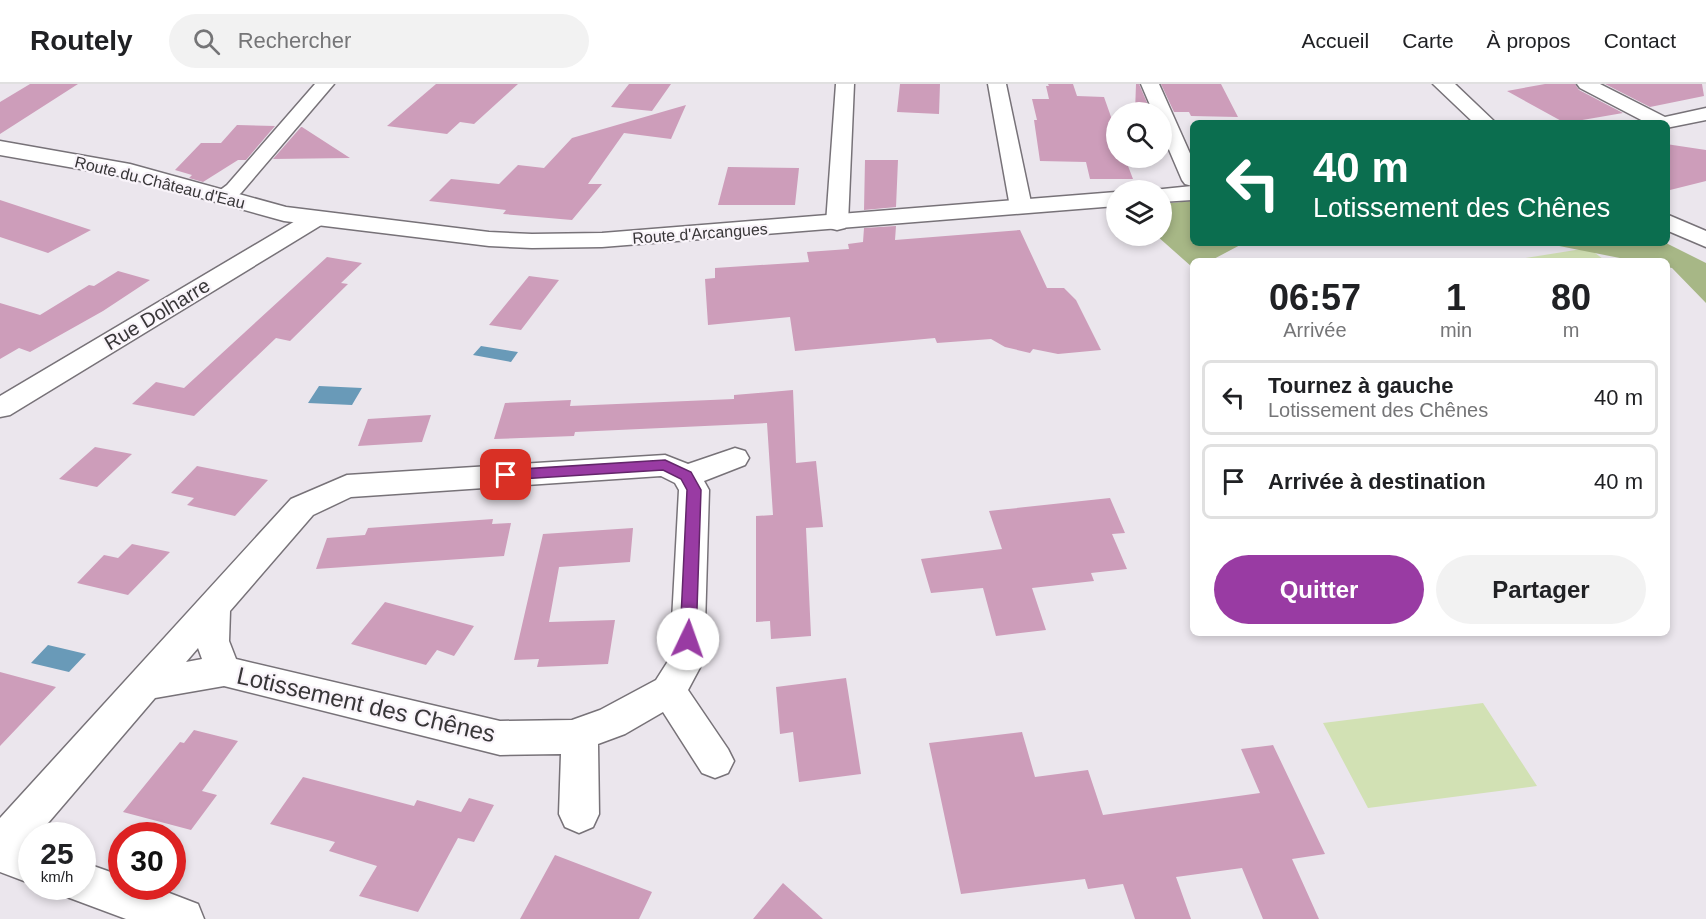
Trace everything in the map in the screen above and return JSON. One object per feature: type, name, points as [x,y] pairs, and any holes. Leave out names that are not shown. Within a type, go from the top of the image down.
[{"type":"street","points":[[222,197],[234,189],[325,84]]},
{"type":"street","points":[[837,223],[845,84]]},
{"type":"street","points":[[997,84],[1021,207]]},
{"type":"street","points":[[1150,84],[1190,175]]},
{"type":"street","points":[[1443,84],[1483,120]]},
{"type":"street","points":[[1586,84],[1657,120]]},
{"type":"street","points":[[1670,122],[1706,114]]},
{"type":"street","name":"Route du Château d'Eau","points":[[0,148],[92,163],[284,214]]},
{"type":"street","points":[[1172,194],[1190,193]]},
{"type":"street","name":"Route d'Arcangues","points":[[284,214],[532,241],[602,240],[1106,200]]},
{"type":"street","name":"Rue Dolharre","points":[[0,408],[315,219]]},
{"type":"street","points":[[1670,223],[1706,240]]},
{"type":"street","points":[[686,476],[735,458]]},
{"type":"street","points":[[18,858],[0,850],[302,507],[347,486],[665,465],[686,476],[694,490],[687,660],[669,691],[715,761]]},
{"type":"street","name":"Lotissement des Chênes","points":[[214,608],[212,641],[224,671]]},
{"type":"street","name":"Lotissement des Chênes","points":[[147,684],[224,671],[500,738],[572,737],[612,722],[669,691]]},
{"type":"street","points":[[579,814],[580,734]]},
{"type":"street","points":[[96,887],[183,919]]},
{"type":"green space","points":[[1190,201],[1190,246],[1238,246],[1216,258],[1190,258],[1190,265],[1168,246],[1172,246],[1172,203]]},
{"type":"green space","points":[[1670,245],[1706,263],[1706,303],[1670,268],[1670,258],[1620,258],[1559,246]]},
{"type":"green space","points":[[1588,248],[1602,258],[1526,258]]},
{"type":"green space","points":[[1483,703],[1537,786],[1368,808],[1323,723]]},
{"type":"water","points":[[481,346],[518,352],[511,362],[473,355]]},
{"type":"water","points":[[319,386],[362,388],[352,405],[308,403]]},
{"type":"water","points":[[48,645],[86,654],[69,672],[31,663]]},
{"type":"building","points":[[30,84],[78,84],[0,134],[0,102]]},
{"type":"building","points":[[436,84],[518,84],[474,124],[460,122],[447,134],[387,126]]},
{"type":"building","points":[[629,84],[671,84],[652,111],[611,107]]},
{"type":"building","points":[[900,84],[940,84],[939,114],[897,112]]},
{"type":"building","points":[[1048,84],[1073,84],[1077,96],[1104,97],[1106,103],[1106,168],[1129,168],[1133,179],[1090,179],[1086,162],[1040,161],[1034,120],[1037,120],[1032,99],[1049,99],[1046,86],[1049,86]]},
{"type":"building","points":[[1136,84],[1139,84],[1147,102],[1135,102]]},
{"type":"building","points":[[1161,84],[1221,84],[1238,117],[1191,116],[1189,112],[1174,112],[1172,102],[1169,102]]},
{"type":"building","points":[[1545,84],[1575,84],[1579,90],[1623,113],[1582,120],[1560,120],[1507,91]]},
{"type":"building","points":[[1605,84],[1702,84],[1704,96],[1650,107]]},
{"type":"building","points":[[686,105],[671,139],[624,133],[588,184],[602,184],[572,220],[503,214],[506,210],[429,201],[451,179],[499,184],[518,165],[544,168],[572,138]]},
{"type":"building","points":[[237,125],[275,126],[246,160],[238,160],[203,182],[189,178],[192,175],[175,170],[201,143],[221,143]]},
{"type":"building","points":[[302,127],[350,158],[273,159]]},
{"type":"building","points":[[1670,145],[1706,150],[1706,181],[1670,190]]},
{"type":"building","points":[[865,160],[898,160],[896,207],[864,210]]},
{"type":"building","points":[[728,167],[799,168],[795,205],[718,205]]},
{"type":"building","points":[[0,200],[91,230],[48,253],[0,237]]},
{"type":"building","points":[[896,226],[895,240],[1020,230],[1047,288],[1064,288],[1076,300],[1101,350],[1058,354],[1033,349],[1030,353],[1005,347],[991,339],[937,343],[935,338],[795,351],[790,317],[708,325],[705,279],[715,278],[715,268],[809,262],[807,252],[849,249],[848,244],[863,242],[864,228]]},
{"type":"building","points":[[327,257],[362,263],[341,283],[348,284],[290,341],[276,338],[194,416],[132,404],[156,382],[184,388]]},
{"type":"building","points":[[118,271],[150,280],[103,311],[30,352],[19,348],[0,359],[0,303],[40,315],[89,285],[94,286]]},
{"type":"building","points":[[529,276],[559,280],[521,330],[489,325]]},
{"type":"building","points":[[793,390],[796,463],[816,461],[823,527],[806,528],[811,636],[771,639],[770,621],[756,622],[756,516],[773,515],[767,423],[575,432],[574,436],[494,439],[505,403],[571,400],[570,406],[734,399],[734,395]]},
{"type":"building","points":[[431,415],[422,442],[358,446],[368,419]]},
{"type":"building","points":[[95,447],[132,454],[97,487],[59,479]]},
{"type":"building","points":[[197,466],[268,480],[235,516],[187,505],[194,498],[171,493]]},
{"type":"building","points":[[1110,498],[1125,533],[1112,534],[1127,569],[1091,573],[1094,581],[1032,588],[1046,630],[996,636],[983,588],[931,593],[921,559],[1002,549],[989,511]]},
{"type":"building","points":[[493,519],[492,524],[511,523],[504,556],[316,569],[327,538],[365,535],[368,528]]},
{"type":"building","points":[[633,528],[630,562],[559,567],[549,622],[615,620],[608,664],[537,667],[539,659],[514,660],[543,534]]},
{"type":"building","points":[[132,544],[170,552],[128,595],[77,583],[104,555],[118,558]]},
{"type":"building","points":[[385,602],[474,626],[454,656],[437,650],[426,665],[351,644]]},
{"type":"building","points":[[0,672],[56,687],[0,746]]},
{"type":"building","points":[[846,678],[861,774],[799,782],[793,732],[780,734],[776,687]]},
{"type":"building","points":[[194,730],[238,741],[202,791],[217,795],[191,830],[186,829],[186,822],[161,822],[123,812],[180,742],[184,743]]},
{"type":"building","points":[[1022,732],[1035,777],[1088,770],[1103,815],[1260,793],[1241,749],[1273,745],[1325,854],[1292,859],[1319,919],[1263,919],[1242,868],[1176,877],[1191,919],[1135,919],[1123,884],[1088,889],[1085,879],[961,894],[929,743]]},
{"type":"building","points":[[303,777],[414,806],[417,800],[461,812],[469,798],[494,805],[474,842],[458,838],[418,912],[359,896],[377,866],[329,851],[335,842],[270,824]]},
{"type":"building","points":[[555,855],[652,892],[639,919],[520,919]]},
{"type":"building","points":[[783,883],[823,919],[753,919]]},
{"type":"route","points":[[506,475],[665,465],[686,476],[694,490],[688,639]]}]
